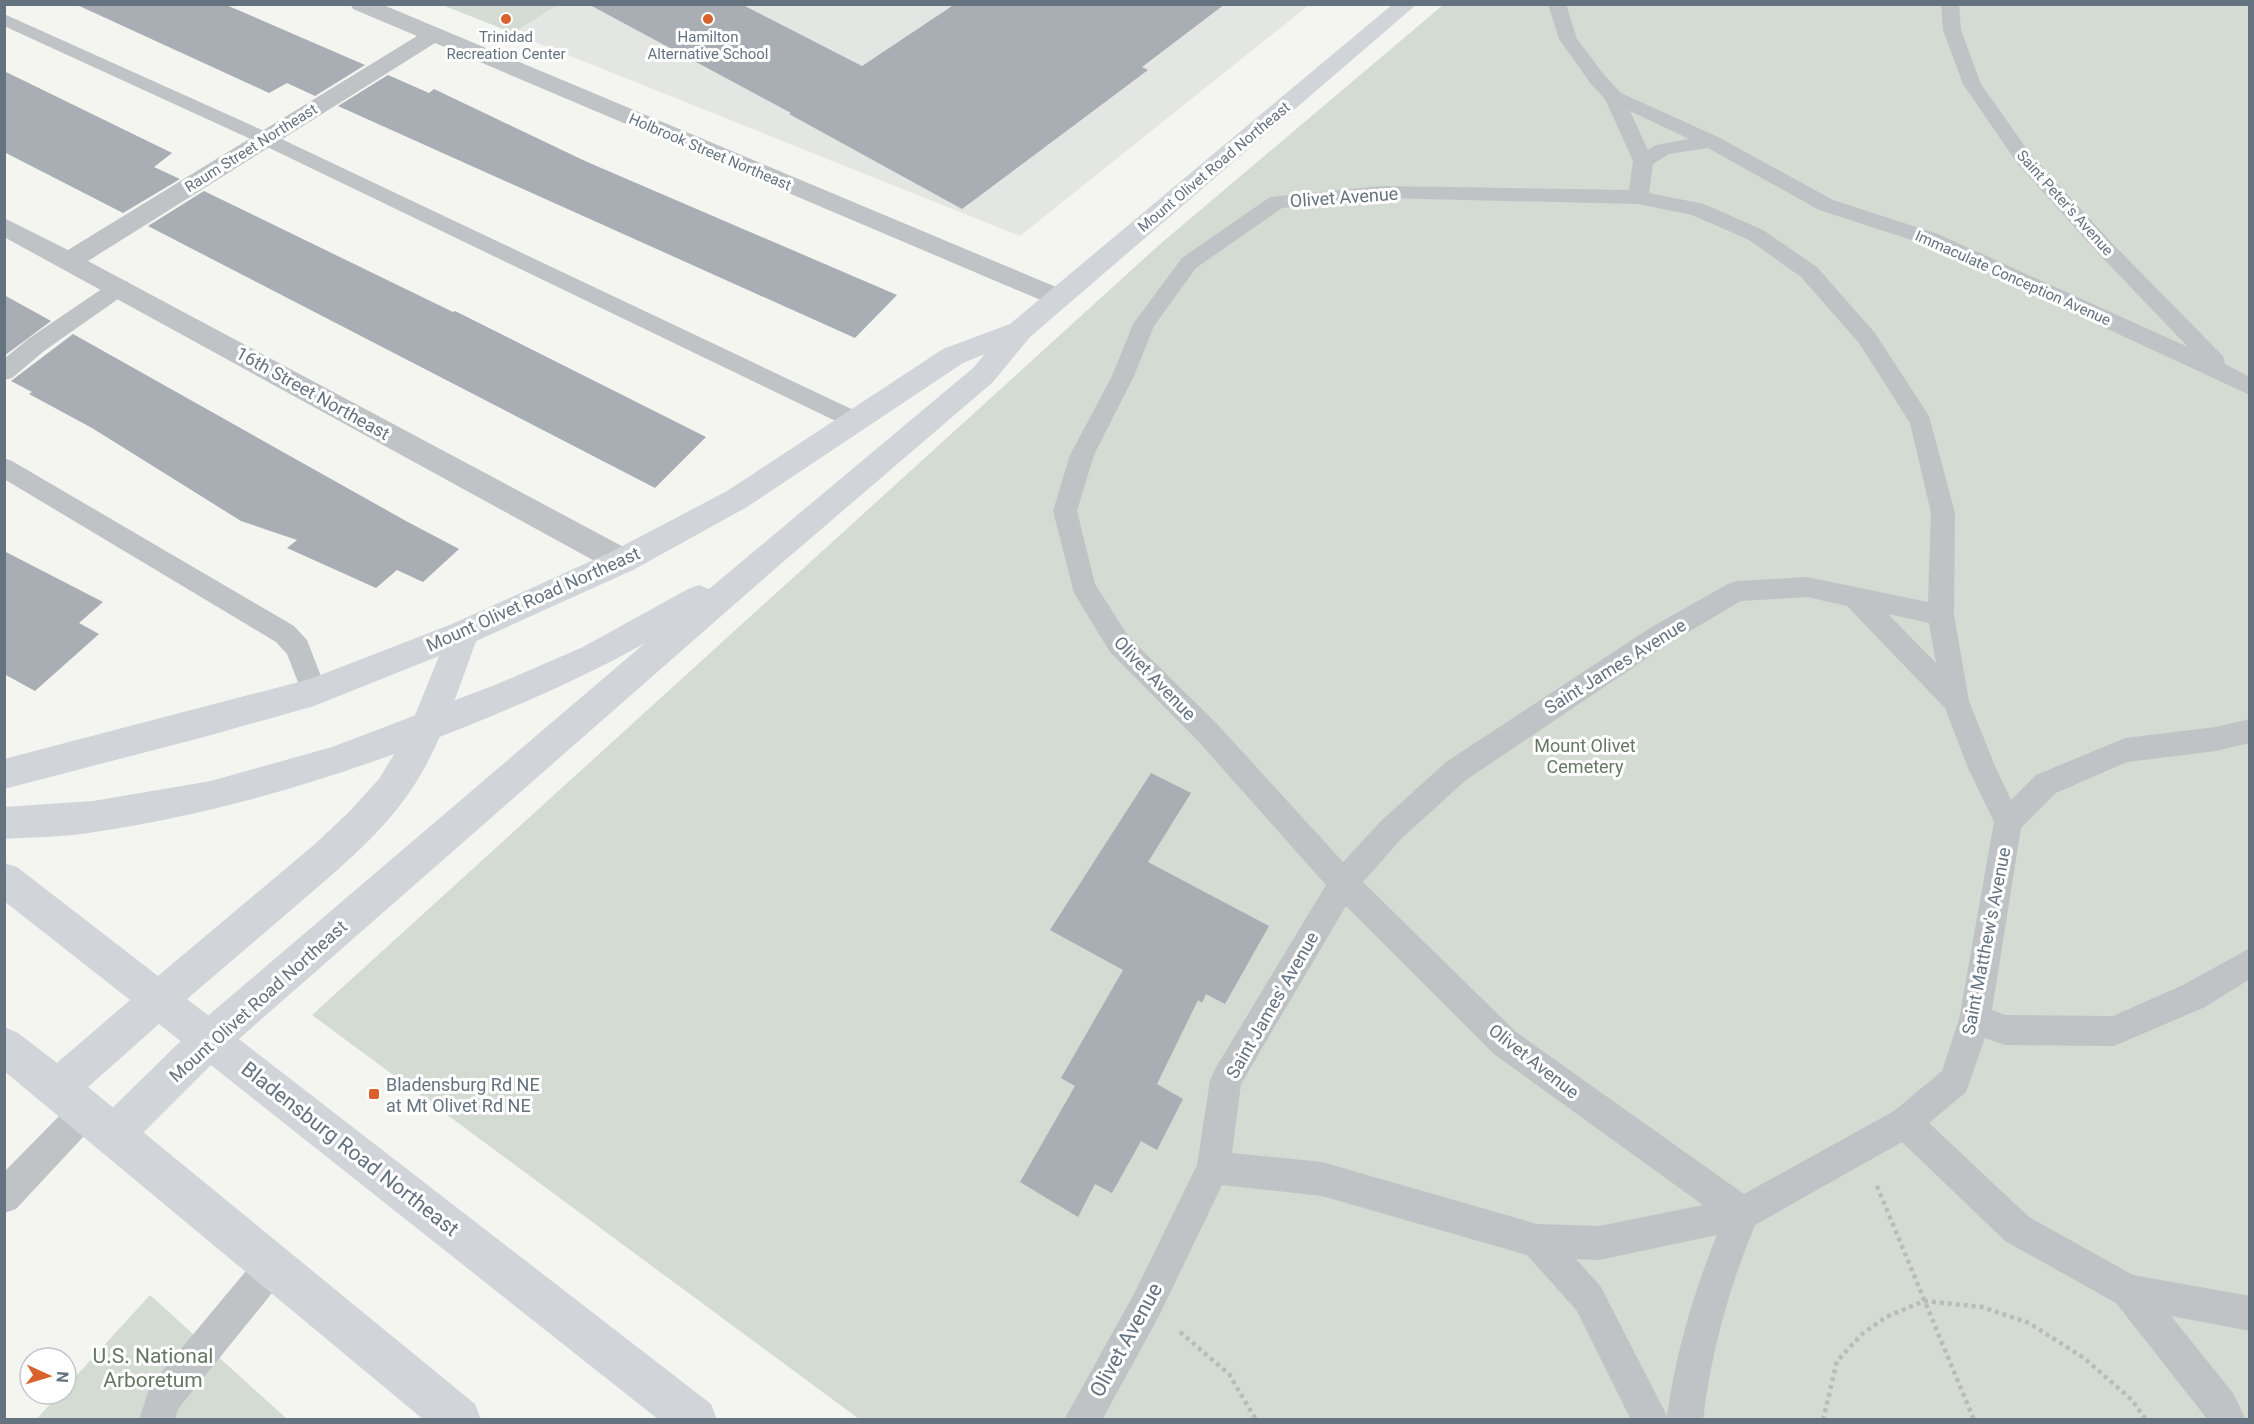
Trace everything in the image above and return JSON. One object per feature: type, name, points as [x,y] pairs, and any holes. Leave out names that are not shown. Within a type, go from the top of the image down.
[{"type":"main road","name":"Mount Olivet Road Northeast","points":[[86,1111],[210,1039],[758,565],[983,375],[1020,330],[1407,4]]},
{"type":"main road","name":"Mount Olivet Road Northeast","points":[[4,774],[204,723],[314,692],[463,633],[622,561],[737,499],[953,356],[1020,330]]},
{"type":"main road","name":"Mount Olivet Road Northeast","points":[[4,823],[93,817],[211,796],[332,762],[427,727],[594,656],[758,565]]},
{"type":"main road","points":[[86,1111],[157,1000],[333,851],[390,790],[418,746],[427,727],[463,633]]},
{"type":"main road","name":"Bladensburg Road Northeast","points":[[4,879],[695,1419]]},
{"type":"main road","points":[[4,1046],[459,1419]]},
{"type":"street","name":"Holbrook Street Northeast","points":[[361,4],[1059,298]]},
{"type":"street","name":"Raum Street Northeast","points":[[70,260],[433,35]]},
{"type":"street","name":"16th Street Northeast","points":[[4,226],[622,561]]},
{"type":"lane","points":[[1557,4],[1568,39],[1598,80],[1614,97],[1642,161],[1638,197]]},
{"type":"lane","name":"Saint Peter's Avenue","points":[[1950,4],[1952,30],[1972,84],[2024,159],[2103,246],[2226,374]]},
{"type":"lane","points":[[4,19],[266,139],[856,421]]},
{"type":"lane","name":"Immaculate Conception Avenue","points":[[1614,97],[1711,141],[1826,205],[1931,239],[2250,387]]},
{"type":"lane","points":[[1642,161],[1663,149],[1711,141]]},
{"type":"lane","name":"Olivet Avenue","points":[[1743,1213],[1505,1043],[1343,883],[1209,734],[1119,644],[1083,586],[1065,511],[1082,455],[1123,376],[1144,324],[1189,263],[1277,202],[1381,192],[1638,197],[1697,208],[1756,235],[1809,272],[1867,338],[1921,422],[1943,513],[1941,615],[1956,701]]},
{"type":"lane","points":[[4,372],[36,345],[120,287]]},
{"type":"lane","points":[[4,467],[285,634],[298,648],[314,692]]},
{"type":"lane","name":"Saint James Avenue","points":[[1343,883],[1391,830],[1456,771],[1659,636],[1737,591],[1807,587],[1941,615]]},
{"type":"lane","points":[[1856,598],[1956,701],[1982,768],[2008,822]]},
{"type":"lane","name":"Saint Matthew's Avenue","points":[[1537,1241],[1599,1243],[1743,1213],[1905,1122],[1955,1081],[1975,1019],[2008,822],[2046,784],[2125,750],[2216,740],[2250,730]]},
{"type":"lane","name":"Saint James' Avenue","points":[[1214,1168],[1226,1080],[1343,883]]},
{"type":"lane","points":[[1975,1019],[2006,1030],[2114,1031],[2194,996],[2250,962]]},
{"type":"lane","points":[[4,1197],[86,1111]]},
{"type":"lane","points":[[1905,1122],[2017,1228],[2128,1291],[2250,1314]]},
{"type":"lane","points":[[1214,1168],[1322,1179],[1537,1241],[1589,1299],[1651,1419]]},
{"type":"lane","name":"Olivet Avenue","points":[[1083,1419],[1147,1304],[1214,1168]]},
{"type":"lane","points":[[1685,1419],[1689,1386],[1701,1332],[1719,1270],[1743,1213]]},
{"type":"lane","points":[[157,1419],[163,1399],[273,1265]]},
{"type":"lane","points":[[2128,1291],[2228,1419]]},
{"type":"path","points":[[1860,1147],[1974,1419]]},
{"type":"path","points":[[1823,1419],[1837,1361],[1862,1334],[1886,1317],[1924,1301],[1982,1307],[2029,1323],[2084,1358],[2132,1400],[2146,1419]]},
{"type":"path","points":[[1147,1304],[1229,1374],[1256,1419]]},
{"type":"shaded area","points":[[557,4],[1309,5],[1020,236],[513,33]]},
{"type":"green space","name":"Trinidad Recreation Center","points":[[442,5],[557,5],[513,33]]},
{"type":"green space","name":"Mount Olivet Cemetery","points":[[1443,5],[2249,5],[2249,1419],[859,1419],[312,1015],[1159,245]]},
{"type":"green space","name":"U.S. National Arboretum","points":[[150,1295],[287,1419],[36,1420],[48,1406],[78,1406],[78,1374]]},
{"type":"building","points":[[75,4],[224,4],[365,65],[315,96],[287,83],[269,93]]},
{"type":"building","points":[[588,4],[741,4],[862,66],[955,4],[1225,4],[1142,67],[1148,70],[962,209],[789,114],[791,113]]},
{"type":"building","points":[[4,71],[172,153],[154,167],[180,179],[123,213],[4,152]]},
{"type":"building","points":[[388,75],[429,93],[434,89],[585,161],[897,295],[855,338],[338,106]]},
{"type":"building","points":[[204,191],[455,311],[706,437],[655,488],[148,226]]},
{"type":"building","points":[[4,295],[51,321],[4,356]]},
{"type":"building","points":[[73,334],[459,549],[423,582],[397,570],[376,588],[287,548],[297,540],[241,521],[92,428],[29,394],[32,392],[11,381]]},
{"type":"building","points":[[4,551],[103,602],[79,623],[99,634],[35,691],[4,674]]},
{"type":"building","points":[[1151,773],[1191,793],[1148,862],[1269,926],[1225,1004],[1206,994],[1202,1003],[1198,1000],[1157,1084],[1183,1099],[1157,1150],[1141,1141],[1112,1193],[1095,1184],[1078,1217],[1020,1182],[1075,1086],[1061,1078],[1123,970],[1050,930]]},
{"type":"place","name":"Trinidad Recreation Center","points":[[506,19]]},
{"type":"place","name":"Hamilton Alternative School","points":[[708,19]]},
{"type":"place","name":"Bladensburg Rd NE at Mt Olivet Rd NE","points":[[374,1094]]}]
